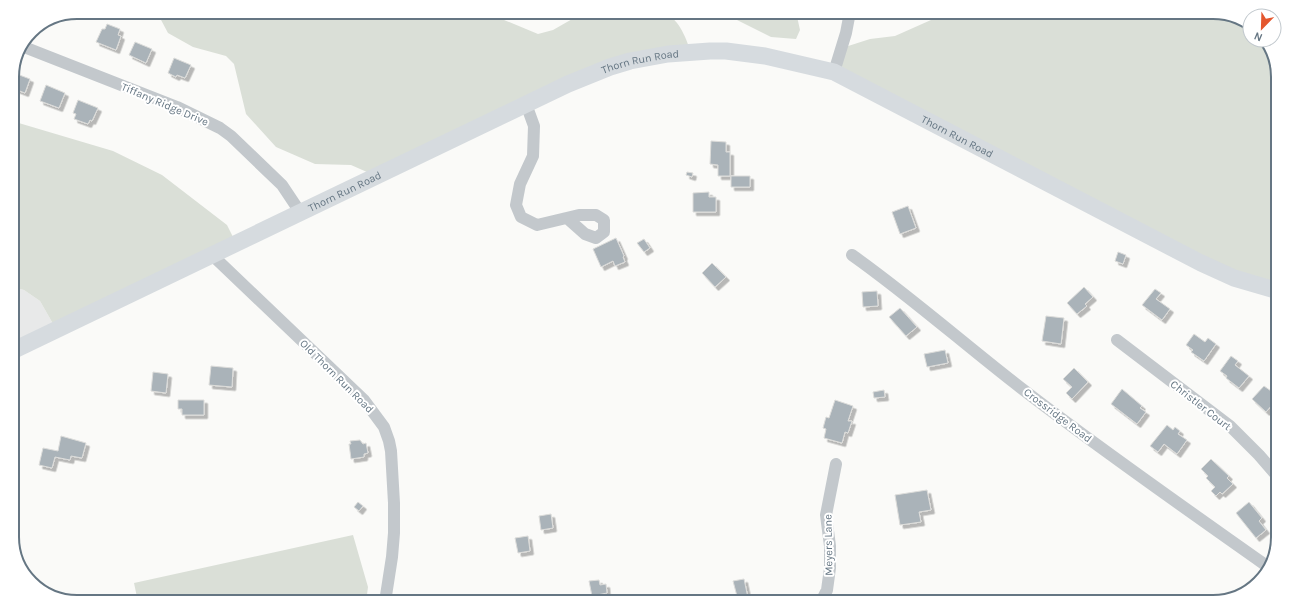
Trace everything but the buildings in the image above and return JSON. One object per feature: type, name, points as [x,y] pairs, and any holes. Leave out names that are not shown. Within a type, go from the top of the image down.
[{"type":"street","points":[[834,72],[849,19]]},
{"type":"street","name":"Tiffany Ridge Drive","points":[[27,48],[182,110],[220,128],[231,136],[282,185],[300,212]]},
{"type":"street","name":"Thorn Run Road","points":[[19,348],[568,84],[610,67],[649,57],[683,53],[726,51],[765,56],[834,72],[1201,263],[1234,278],[1271,289]]},
{"type":"street","points":[[526,104],[534,126],[533,156],[520,184],[516,205],[521,217],[537,226],[567,218]]},
{"type":"street","name":"Old Thorn Run Road","points":[[212,255],[364,400],[384,427],[391,451],[394,503],[393,549],[387,595]]},
{"type":"street","name":"Crossridge Road","points":[[852,255],[889,281],[1021,388],[1264,564]]},
{"type":"street","name":"Christler Court","points":[[1117,340],[1230,426],[1271,469]]},
{"type":"street","name":"Meyers Lane","points":[[825,595],[830,568],[830,546],[826,515],[836,464]]},
{"type":"shaded area","points":[[161,19],[502,19],[538,34],[553,30],[572,19],[673,19],[681,28],[691,52],[649,57],[376,176],[351,165],[315,164],[276,147],[246,114],[234,64],[226,56],[193,47],[168,33]]},
{"type":"shaded area","points":[[735,19],[798,19],[800,30],[796,39],[771,37]]},
{"type":"shaded area","points":[[932,19],[1213,19],[1225,20],[1242,27],[1242,48],[1263,48],[1268,58],[1271,73],[1271,289],[834,72],[842,48],[870,39],[895,36]]},
{"type":"shaded area","points":[[19,123],[113,151],[162,175],[227,225],[236,243],[56,329],[40,301],[24,290],[19,289]]},
{"type":"shaded area","points":[[19,289],[24,290],[40,301],[56,329],[19,348]]},
{"type":"shaded area","points":[[353,535],[368,587],[367,595],[137,595],[134,583]]}]
